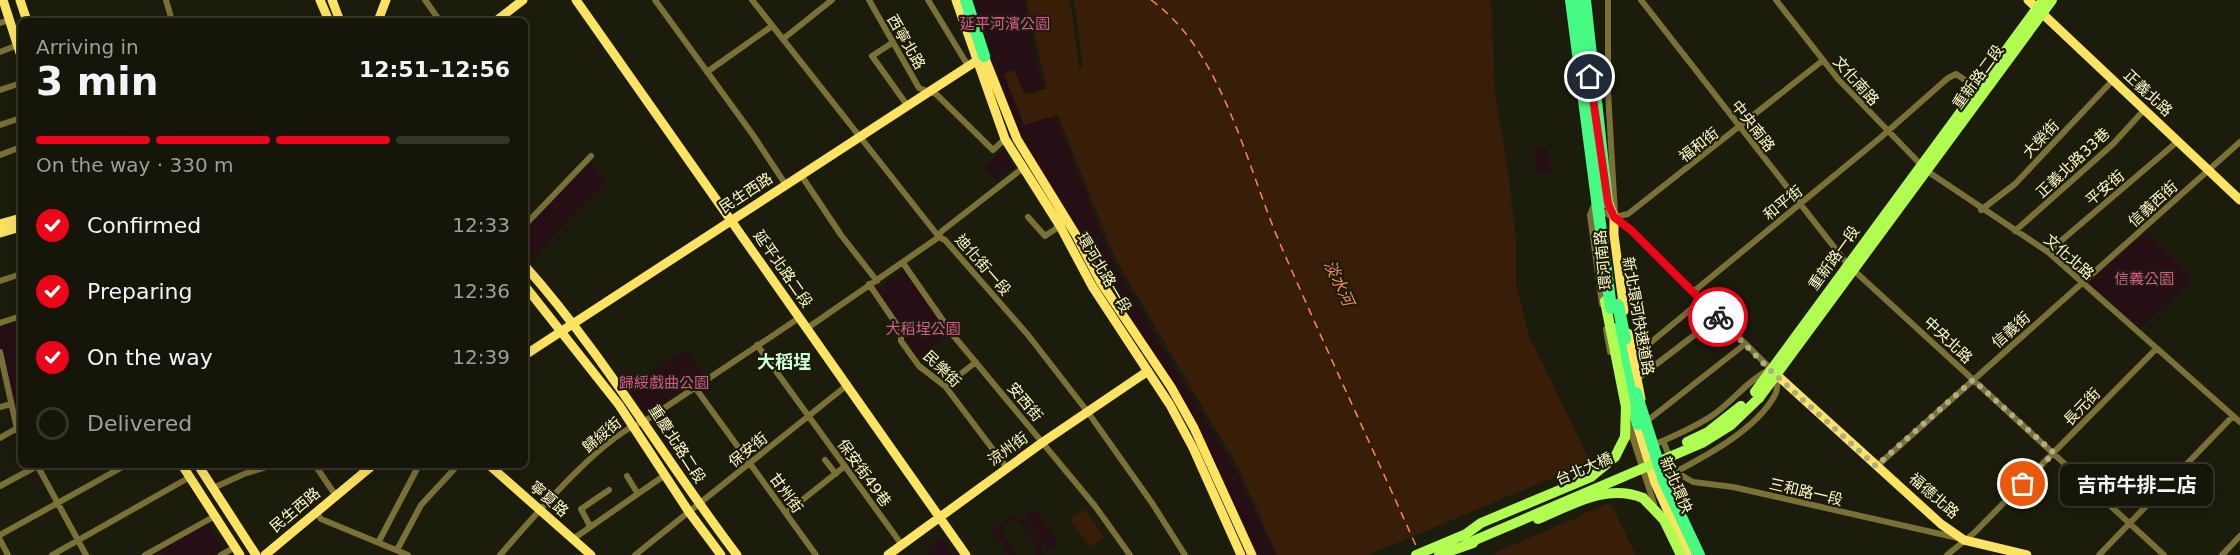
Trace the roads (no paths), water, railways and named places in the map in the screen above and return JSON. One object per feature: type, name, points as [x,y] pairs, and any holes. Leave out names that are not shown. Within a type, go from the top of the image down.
[{"type":"highway","points":[[966,0],[976,60]]},
{"type":"highway","name":"新北環河快速道路","points":[[1569,0],[1611,308],[1643,423]]},
{"type":"highway","points":[[1581,0],[1598,191],[1594,205]]},
{"type":"highway","name":"新北環河快速道路","points":[[1581,0],[1623,333],[1636,393],[1656,459],[1700,555]]},
{"type":"highway","name":"新北環快","points":[[1643,423],[1658,483],[1689,555]]},
{"type":"main road","name":"重新路二段","points":[[1924,168],[1977,88],[2037,6],[2052,0]]},
{"type":"main road","name":"重新路二段","points":[[1924,168],[2037,6]]},
{"type":"main road","name":"重新路一段","points":[[1756,396],[1924,168]]},
{"type":"main road","points":[[1594,205],[1605,300],[1626,407],[1627,423],[1622,443],[1608,465],[1590,477],[1481,523],[1466,539],[1476,543],[1596,495],[1622,492],[1643,498],[1658,510],[1681,555]]},
{"type":"main road","name":"台北大橋","points":[[1416,555],[1466,539],[1694,440],[1756,396]]},
{"type":"main road","name":"台北大橋","points":[[1439,555],[1466,539]]},
{"type":"street","points":[[0,52],[18,45],[5,21],[3,0]]},
{"type":"street","points":[[20,0],[26,18]]},
{"type":"street","points":[[166,0],[171,18]]},
{"type":"street","points":[[320,0],[327,18]]},
{"type":"street","points":[[332,0],[339,18]]},
{"type":"street","points":[[379,18],[386,0]]},
{"type":"street","points":[[425,0],[438,18]]},
{"type":"street","points":[[500,18],[523,0]]},
{"type":"street","name":"延平北路二段","points":[[576,0],[966,555]]},
{"type":"street","points":[[655,0],[786,185]]},
{"type":"street","name":"迪化街一段","points":[[752,0],[939,237],[945,240],[1028,335],[1087,411],[1185,555]]},
{"type":"street","points":[[783,39],[832,0]]},
{"type":"street","name":"西寧北路","points":[[868,0],[919,88],[936,94],[993,150],[1005,139]]},
{"type":"street","points":[[928,0],[976,60]]},
{"type":"street","name":"環河北路一段","points":[[956,0],[1005,139],[1060,226],[1092,286],[1148,370],[1193,448],[1241,555]]},
{"type":"street","name":"環河南路","points":[[1569,0],[1594,205],[1599,214],[1615,337],[1640,451],[1689,555]]},
{"type":"street","name":"環河南路","points":[[1581,0],[1608,203],[1614,217],[1614,235],[1643,423],[1658,443],[1665,477],[1700,555]]},
{"type":"street","points":[[1608,0],[1608,92],[1614,173],[1614,217]]},
{"type":"street","name":"中央南路","points":[[1641,0],[1851,268]]},
{"type":"street","name":"文化南路","points":[[1776,0],[1822,61],[1924,168]]},
{"type":"street","name":"正義北路","points":[[2037,6],[2240,200]]},
{"type":"street","points":[[708,72],[771,26]]},
{"type":"street","points":[[892,43],[872,56],[907,105]]},
{"type":"street","name":"民生西路","points":[[528,353],[976,60]]},
{"type":"street","name":"環河北路一段","points":[[976,60],[1017,140],[1076,235],[1100,280],[1171,387],[1194,428],[1252,555]]},
{"type":"street","name":"福和街","points":[[1614,217],[1628,214],[1740,128],[1822,61]]},
{"type":"street","name":"和平街","points":[[1693,292],[1956,74],[1977,88]]},
{"type":"street","name":"大榮街","points":[[1981,210],[2015,184],[2113,80]]},
{"type":"street","points":[[0,90],[18,84]]},
{"type":"street","name":"正義北路33巷","points":[[2015,231],[2113,144],[2144,110]]},
{"type":"street","points":[[0,125],[18,119]]},
{"type":"street","name":"平安街","points":[[2048,252],[2178,141]]},
{"type":"street","name":"信義西街","points":[[2081,284],[2240,142]]},
{"type":"street","points":[[0,155],[18,148]]},
{"type":"street","points":[[528,222],[591,156]]},
{"type":"street","points":[[806,328],[939,237],[1023,168]]},
{"type":"street","name":"文化北路","points":[[1924,168],[1981,210],[2048,252],[2081,284],[2240,422]]},
{"type":"street","points":[[801,175],[841,235],[877,281]]},
{"type":"street","points":[[1594,205],[1631,230],[1774,373]]},
{"type":"street","points":[[1028,218],[1045,236],[1060,226]]},
{"type":"street","points":[[0,224],[18,219]]},
{"type":"street","points":[[0,234],[18,228]]},
{"type":"street","name":"安西街","points":[[903,263],[953,336],[1043,442],[1130,555]]},
{"type":"street","name":"中央北路","points":[[1851,268],[2164,555]]},
{"type":"street","name":"重慶北路二段","points":[[528,270],[645,421],[699,505],[737,555]]},
{"type":"street","points":[[0,281],[18,275]]},
{"type":"street","name":"民樂街","points":[[869,284],[901,331],[901,341],[919,366],[945,386],[1007,468]]},
{"type":"street","name":"信義街","points":[[1876,466],[2081,284]]},
{"type":"street","name":"重慶北路二段","points":[[528,290],[633,425],[689,512],[722,555]]},
{"type":"street","points":[[1632,358],[1702,300]]},
{"type":"street","points":[[0,323],[18,317]]},
{"type":"street","points":[[1637,379],[1718,317]]},
{"type":"street","name":"歸綏街","points":[[500,555],[539,511],[611,440],[633,425],[645,421],[694,386],[799,318]]},
{"type":"street","points":[[1643,423],[1745,344]]},
{"type":"street","name":"保安街49巷","points":[[757,345],[902,545]]},
{"type":"street","name":"長元街","points":[[1947,555],[2054,453],[2156,349]]},
{"type":"street","points":[[0,352],[18,425]]},
{"type":"street","points":[[945,386],[976,362]]},
{"type":"street","name":"涼州街","points":[[888,555],[1043,442],[1148,370]]},
{"type":"street","name":"重新路一段","points":[[1640,451],[1713,415],[1750,380],[1774,373],[1776,393],[1760,413],[1718,448],[1655,483]]},
{"type":"street","name":"福德北路","points":[[1774,373],[1941,524],[1964,540]]},
{"type":"street","name":"甘州街","points":[[694,386],[816,555]]},
{"type":"street","name":"保安街","points":[[635,555],[846,386]]},
{"type":"street","points":[[0,407],[11,404]]},
{"type":"street","points":[[2099,555],[2233,416]]},
{"type":"street","points":[[0,438],[18,429]]},
{"type":"street","points":[[1658,443],[1676,472]]},
{"type":"street","points":[[1640,451],[1643,473],[1676,555]]},
{"type":"street","points":[[825,460],[836,474]]},
{"type":"street","points":[[786,513],[844,466]]},
{"type":"street","points":[[0,486],[33,468]]},
{"type":"street","points":[[40,468],[86,555]]},
{"type":"street","points":[[107,468],[109,474]]},
{"type":"street","points":[[0,535],[120,468]]},
{"type":"street","points":[[184,468],[237,551],[221,555]]},
{"type":"street","points":[[200,468],[256,555]]},
{"type":"street","points":[[213,488],[263,468]]},
{"type":"street","points":[[317,468],[336,496]]},
{"type":"street","name":"民生西路","points":[[265,555],[277,551],[316,512],[369,468]]},
{"type":"street","points":[[379,541],[417,468]]},
{"type":"street","points":[[397,550],[421,505],[455,468]]},
{"type":"street","name":"寧夏路","points":[[492,468],[591,555]]},
{"type":"street","name":"三和路一段","points":[[1676,472],[1693,482],[1732,488],[1964,540]]},
{"type":"street","points":[[1643,473],[1655,483]]},
{"type":"street","points":[[573,539],[665,475]]},
{"type":"street","points":[[627,476],[638,494]]},
{"type":"street","points":[[52,555],[190,477]]},
{"type":"street","points":[[590,526],[581,509],[609,490]]},
{"type":"street","points":[[316,512],[321,519],[379,541],[408,555]]},
{"type":"street","points":[[145,555],[215,516]]},
{"type":"street","points":[[2222,555],[2240,536]]},
{"type":"street","points":[[0,540],[8,555]]},
{"type":"street","points":[[1964,540],[2028,555]]},
{"type":"water","name":"淡水河","points":[[1026,0],[1491,0],[1495,92],[1516,239],[1516,285],[1530,338],[1636,555],[1277,555],[1239,469],[1116,260],[1058,115],[1024,125],[1004,74],[1014,70],[1025,95],[1047,88]]},
{"type":"water","points":[[1084,509],[1104,537],[1090,547],[1070,519]]},
{"type":"place","name":"吉市牛排二店","points":[[2023,484]]},
{"type":"district","name":"大稻埕","points":[[784,361]]},
{"type":"park label","name":"延平河濱公園","points":[[1005,24]]},
{"type":"park label","name":"信義公園","points":[[2144,279]]},
{"type":"park label","name":"大稻埕公園","points":[[923,329]]},
{"type":"park label","name":"歸綏戲曲公園","points":[[664,383]]}]
